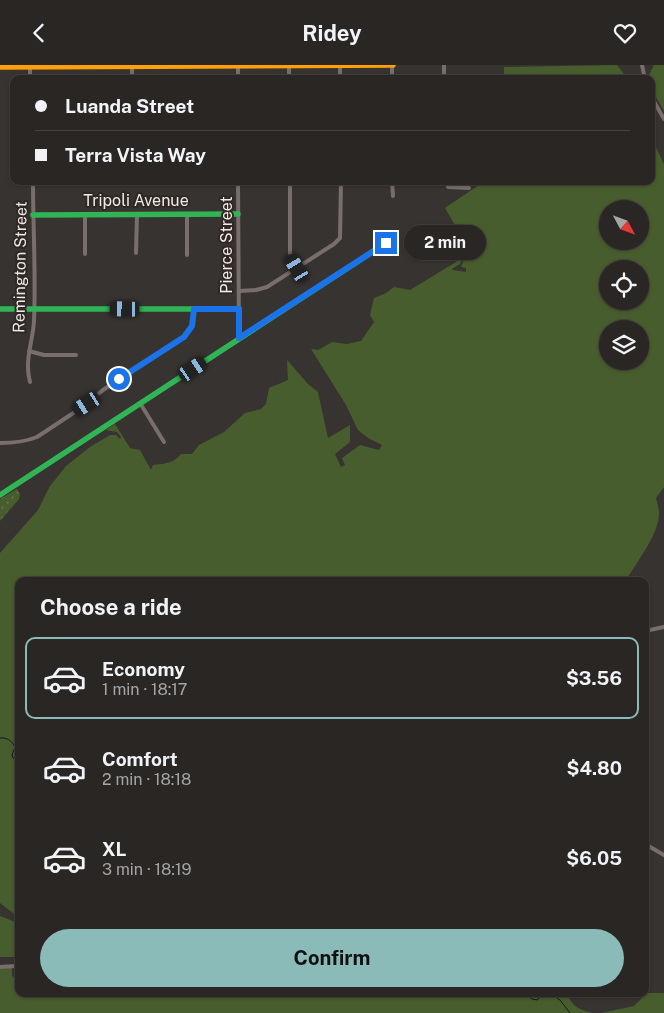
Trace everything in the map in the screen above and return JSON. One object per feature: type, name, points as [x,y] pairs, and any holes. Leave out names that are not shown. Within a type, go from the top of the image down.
[{"type":"street","points":[[0,67],[393,65]]},
{"type":"street","points":[[30,67],[30,75]]},
{"type":"street","points":[[132,67],[132,75]]},
{"type":"street","points":[[655,103],[664,119]]},
{"type":"street","name":"Remington Street","points":[[30,382],[27,372],[29,351],[34,332],[33,185]]},
{"type":"street","name":"Pierce Street","points":[[238,185],[239,338]]},
{"type":"street","points":[[290,185],[290,253],[297,268]]},
{"type":"street","points":[[239,291],[267,287],[334,244],[340,238],[340,185]]},
{"type":"street","points":[[392,185],[392,196]]},
{"type":"street","points":[[448,185],[448,187],[469,188]]},
{"type":"street","points":[[84,255],[85,214]]},
{"type":"street","points":[[136,253],[137,214]]},
{"type":"street","points":[[187,214],[187,255]]},
{"type":"street","name":"Tripoli Avenue","points":[[33,215],[238,214]]},
{"type":"street","points":[[0,495],[386,243]]},
{"type":"street","points":[[0,309],[239,309]]},
{"type":"street","points":[[0,443],[17,443],[37,437],[87,404],[103,390],[184,337],[192,326],[194,309]]},
{"type":"street","points":[[29,351],[44,355],[76,355]]},
{"type":"street","points":[[140,403],[164,442]]},
{"type":"street","points":[[649,630],[664,627]]},
{"type":"street","points":[[649,846],[664,855]]},
{"type":"street","points":[[0,967],[15,966]]},
{"type":"green space","points":[[617,65],[624,74],[504,75],[504,67]]},
{"type":"green space","points":[[654,65],[664,65],[664,111],[655,96],[655,75],[649,75]]},
{"type":"green space","points":[[655,145],[664,164],[664,487],[656,498],[659,513],[655,530],[628,577],[15,577],[15,915],[0,903],[0,553],[38,510],[50,486],[66,466],[90,447],[110,435],[116,435],[120,439],[121,437],[117,432],[106,430],[115,424],[130,448],[140,450],[151,470],[153,465],[172,461],[181,454],[192,454],[199,445],[224,432],[245,413],[261,409],[266,404],[269,388],[288,380],[287,360],[308,384],[318,392],[328,438],[350,425],[350,442],[335,454],[341,467],[345,465],[342,458],[360,445],[379,450],[382,445],[358,430],[346,405],[311,349],[318,350],[332,342],[347,344],[361,341],[374,322],[370,315],[374,298],[394,287],[410,290],[461,257],[464,257],[460,264],[452,269],[466,272],[466,268],[461,267],[467,253],[459,240],[462,237],[445,208],[479,185],[655,185]]},
{"type":"green space","points":[[17,489],[20,494],[19,499],[0,521],[0,499]]},
{"type":"green space","points":[[0,916],[15,922],[15,957],[0,957]]},
{"type":"green space","points":[[12,967],[12,976],[15,978],[15,997],[568,997],[577,1007],[593,1013],[0,1013],[0,969]]},
{"type":"green space","points":[[649,993],[664,993],[664,1013],[601,1013],[634,1006],[643,997],[649,997]]},
{"type":"waterway","points":[[0,738],[7,739],[15,747]]},
{"type":"waterway","points":[[15,747],[12,755],[15,759]]},
{"type":"waterway","points":[[530,997],[537,1000],[540,997]]},
{"type":"waterway","points":[[556,997],[570,1013]]},
{"type":"traffic: fast","points":[[33,215],[238,214]]},
{"type":"traffic: fast","points":[[0,495],[386,243]]},
{"type":"traffic: fast","points":[[0,309],[239,309]]},
{"type":"traffic: slow","points":[[0,67],[393,65]]},
{"type":"route","points":[[119,379],[184,337],[192,326],[194,309],[239,309],[239,338],[386,243]]}]
